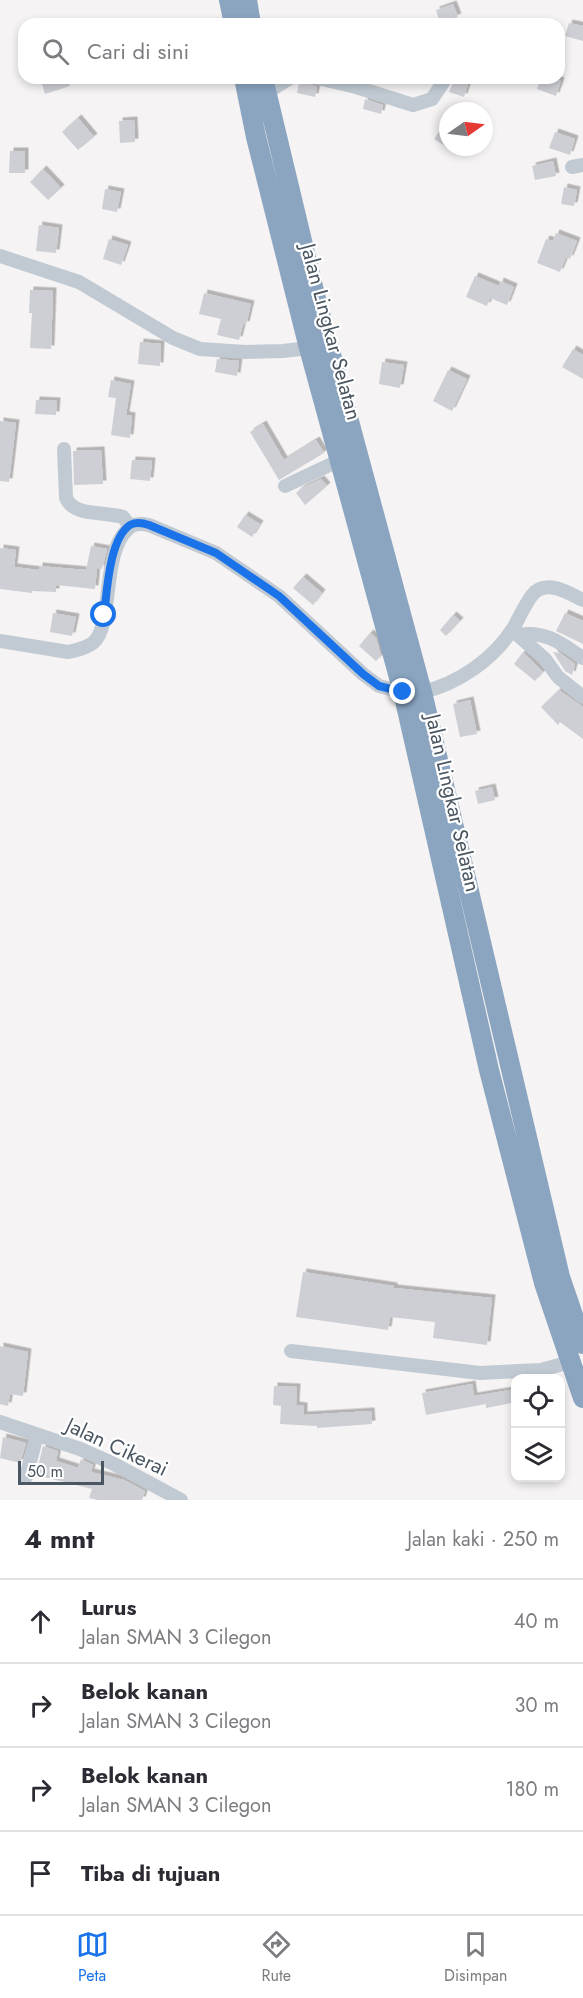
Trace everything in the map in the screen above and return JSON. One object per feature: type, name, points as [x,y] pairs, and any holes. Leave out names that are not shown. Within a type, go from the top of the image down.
[{"type":"highway","points":[[229,0],[233,18]]},
{"type":"highway","points":[[247,0],[250,18]]},
{"type":"highway","name":"Jalan Lingkar Selatan","points":[[246,84],[265,135],[315,295],[412,692],[560,1277],[583,1344]]},
{"type":"highway","name":"Jalan Lingkar Selatan","points":[[264,86],[265,135],[309,348],[340,460],[412,692],[489,1070],[544,1283],[583,1398]]},
{"type":"street","points":[[343,84],[413,105],[432,99],[442,84]]},
{"type":"street","points":[[0,256],[79,282],[178,341],[200,349],[245,352],[309,348]]},
{"type":"street","points":[[64,448],[68,503],[76,509],[123,517],[130,526]]},
{"type":"street","points":[[285,486],[340,460]]},
{"type":"street","points":[[0,641],[68,652],[78,650],[94,641],[103,626],[115,547],[130,526],[139,523],[216,553],[279,596],[379,686],[412,692],[438,688],[466,674],[494,652],[515,632],[535,592],[554,587],[583,600]]},
{"type":"street","points":[[515,632],[541,634],[583,658]]},
{"type":"street","points":[[515,632],[545,659],[558,677],[583,697]]},
{"type":"street","points":[[291,1351],[480,1373],[541,1370],[570,1362]]},
{"type":"street","name":"Jalan Cikerai","points":[[0,1422],[80,1449],[112,1463],[156,1494],[181,1500]]},
{"type":"street","points":[[26,1477],[37,1435]]},
{"type":"building","points":[[453,4],[458,17],[438,18],[436,10]]},
{"type":"building","points":[[569,23],[583,26],[583,41],[565,36]]},
{"type":"building","points":[[42,84],[69,84],[70,86],[45,94]]},
{"type":"building","points":[[299,84],[310,84],[317,87],[315,97],[297,93]]},
{"type":"building","points":[[452,84],[468,84],[464,97],[449,92]]},
{"type":"building","points":[[539,84],[560,84],[556,96],[537,89]]},
{"type":"building","points":[[365,99],[383,105],[381,114],[363,109]]},
{"type":"building","points":[[78,118],[94,137],[78,150],[62,132]]},
{"type":"building","points":[[134,120],[135,142],[120,143],[119,121]]},
{"type":"building","points":[[439,132],[439,142],[434,139]]},
{"type":"building","points":[[555,132],[575,139],[570,155],[549,148]]},
{"type":"building","points":[[10,151],[25,151],[25,173],[9,173]]},
{"type":"building","points":[[553,161],[556,176],[535,180],[532,166]]},
{"type":"building","points":[[43,169],[61,188],[48,200],[30,182]]},
{"type":"building","points":[[564,187],[577,190],[574,206],[561,204]]},
{"type":"building","points":[[105,189],[121,192],[117,212],[102,209]]},
{"type":"building","points":[[39,225],[59,228],[56,253],[36,251]]},
{"type":"building","points":[[556,233],[577,241],[570,259],[566,257],[560,272],[537,263],[546,239],[553,241]]},
{"type":"building","points":[[109,239],[128,245],[121,265],[103,259]]},
{"type":"building","points":[[475,276],[499,286],[500,281],[514,287],[507,305],[490,298],[487,306],[466,297]]},
{"type":"building","points":[[30,290],[53,291],[51,349],[30,348],[32,313],[29,313]]},
{"type":"building","points":[[204,293],[251,304],[246,325],[243,324],[239,340],[217,335],[221,319],[199,314]]},
{"type":"building","points":[[140,342],[161,344],[160,366],[138,364]]},
{"type":"building","points":[[573,349],[583,355],[583,379],[562,367]]},
{"type":"building","points":[[217,359],[239,361],[237,376],[215,372]]},
{"type":"building","points":[[382,362],[404,365],[400,388],[379,384]]},
{"type":"building","points":[[448,370],[467,379],[452,411],[433,401]]},
{"type":"building","points":[[111,380],[131,384],[126,415],[132,416],[130,438],[111,435],[116,398],[108,397]]},
{"type":"building","points":[[36,400],[57,401],[56,415],[35,414]]},
{"type":"building","points":[[0,421],[16,423],[9,482],[0,481]]},
{"type":"building","points":[[263,424],[284,460],[316,440],[324,453],[279,480],[250,432]]},
{"type":"building","points":[[101,450],[103,484],[74,485],[73,451]]},
{"type":"building","points":[[132,460],[152,461],[150,481],[130,479]]},
{"type":"building","points":[[321,479],[327,486],[305,505],[296,493]]},
{"type":"building","points":[[245,515],[260,524],[252,537],[237,527]]},
{"type":"building","points":[[91,546],[107,549],[102,569],[97,568],[95,589],[56,585],[56,592],[32,591],[32,593],[0,589],[0,548],[16,550],[14,567],[39,570],[39,566],[86,570]]},
{"type":"building","points":[[303,577],[322,593],[313,605],[293,588]]},
{"type":"building","points":[[53,613],[76,617],[72,636],[50,632]]},
{"type":"building","points":[[565,613],[583,621],[583,644],[556,631]]},
{"type":"building","points":[[453,615],[460,621],[446,636],[440,630]]},
{"type":"building","points":[[370,633],[376,638],[381,656],[376,661],[359,646]]},
{"type":"building","points":[[523,652],[543,672],[535,681],[514,664]]},
{"type":"building","points":[[553,652],[560,653],[575,664],[572,675],[565,671]]},
{"type":"building","points":[[559,690],[583,707],[583,739],[560,722],[558,725],[541,707]]},
{"type":"building","points":[[470,700],[477,734],[460,737],[453,704]]},
{"type":"building","points":[[492,787],[495,800],[478,804],[475,791]]},
{"type":"building","points":[[303,1272],[394,1286],[394,1288],[492,1298],[487,1345],[433,1338],[435,1322],[390,1317],[388,1330],[296,1317]]},
{"type":"building","points":[[0,1346],[28,1352],[23,1396],[10,1394],[8,1406],[0,1404]]},
{"type":"building","points":[[472,1384],[474,1396],[511,1390],[511,1403],[486,1408],[486,1404],[426,1415],[422,1393]]},
{"type":"building","points":[[274,1386],[297,1387],[296,1405],[304,1406],[304,1415],[371,1411],[372,1424],[317,1428],[317,1426],[280,1424],[281,1406],[273,1405]]},
{"type":"building","points":[[3,1437],[26,1443],[20,1463],[0,1458]]},
{"type":"building","points":[[43,1446],[58,1451],[56,1461],[78,1468],[81,1459],[93,1465],[91,1472],[124,1480],[145,1491],[142,1500],[89,1498],[92,1489],[36,1475]]},
{"type":"route","points":[[104,615],[115,547],[130,526],[139,523],[149,525],[216,553],[279,596],[379,686],[403,692]]}]
